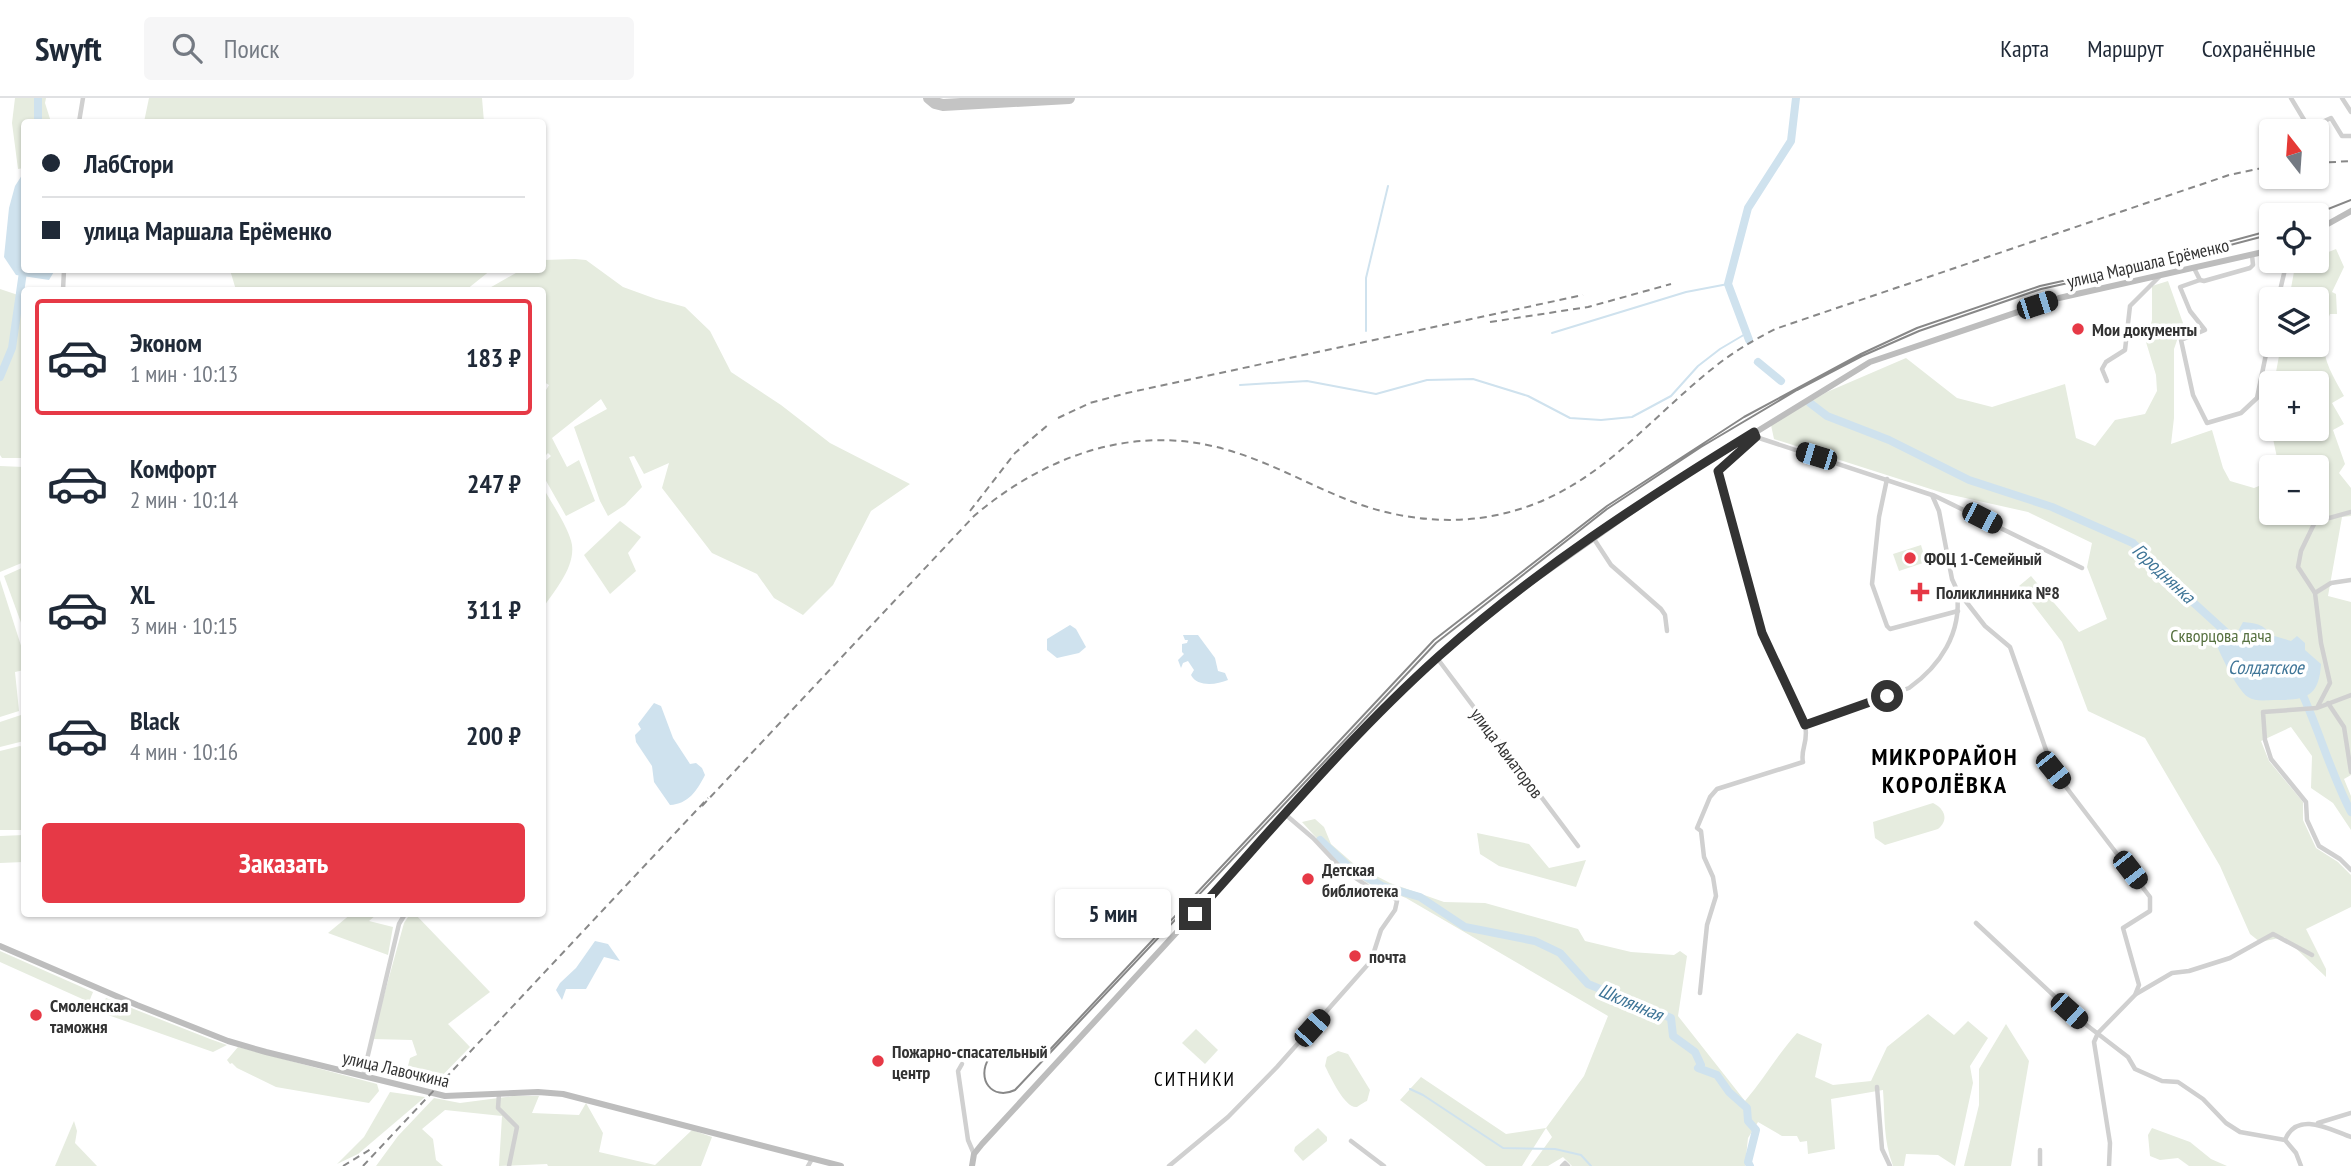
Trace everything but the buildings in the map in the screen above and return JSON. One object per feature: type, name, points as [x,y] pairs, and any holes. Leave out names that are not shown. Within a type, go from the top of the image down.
[{"type":"main road","points":[[2329,223],[2351,211]]},
{"type":"main road","name":"улица Маршала Ерёменко","points":[[974,1154],[1115,1005],[1372,720],[1437,658],[1533,581],[1593,538],[1665,488],[1870,362],[2059,298],[2259,253]]},
{"type":"main road","name":"улица Лавочкина","points":[[0,946],[228,1041],[445,1096],[538,1092],[563,1094],[841,1166]]},
{"type":"main road","points":[[972,1166],[974,1154]]},
{"type":"street","points":[[80,119],[83,98]]},
{"type":"street","points":[[2291,98],[2303,119]]},
{"type":"street","points":[[2342,98],[2351,112]]},
{"type":"street","points":[[2329,119],[2331,118],[2342,136],[2351,136]]},
{"type":"street","points":[[2252,255],[2253,265],[2250,268],[2204,281],[2200,279],[2180,287],[2190,311],[2205,330],[2181,340],[2193,395],[2207,423],[2241,414],[2257,398],[2265,357]]},
{"type":"street","points":[[2194,267],[2200,279]]},
{"type":"street","points":[[2107,381],[2102,369],[2106,362],[2124,350],[2130,306],[2161,274]]},
{"type":"street","points":[[1700,993],[1707,925],[1716,897],[1713,877],[1704,857],[1701,831],[1697,828],[1710,797],[1717,789],[1803,762],[1801,757],[1808,737],[1805,725],[1762,633],[1718,471],[1755,435],[1932,495],[2082,568]]},
{"type":"street","points":[[1887,479],[1872,584],[1887,626],[1890,629],[1958,611]]},
{"type":"street","points":[[1805,725],[1909,688],[1937,664],[1950,641],[1958,611],[1956,590],[1939,511],[1932,495]]},
{"type":"street","points":[[2317,708],[2330,683],[2321,643],[2315,593],[2298,567],[2301,551],[2315,522],[2351,513]]},
{"type":"street","points":[[1593,538],[1611,565],[1661,609],[1665,615],[1667,631]]},
{"type":"street","points":[[2315,593],[2331,583],[2351,580]]},
{"type":"street","points":[[1956,590],[1985,626],[2010,647],[2053,770],[2150,897],[2150,911],[2123,928],[2139,985],[2135,995]]},
{"type":"street","name":"улица Авиаторов","points":[[1437,658],[1578,846]]},
{"type":"street","points":[[2351,695],[2317,708],[2263,712],[2264,740],[2271,759],[2306,802],[2307,820],[2319,846],[2340,859],[2351,870]]},
{"type":"street","points":[[2328,704],[2344,727],[2351,772]]},
{"type":"street","points":[[1169,1166],[1228,1117],[1277,1067],[1371,961],[1381,930],[1395,910],[1397,901],[1391,895],[1369,887],[1342,869],[1313,838],[1286,815]]},
{"type":"street","points":[[363,1076],[399,923],[403,917]]},
{"type":"street","points":[[1976,923],[2058,1001],[2128,1057],[2135,1069],[2162,1081],[2178,1082],[2203,1099],[2226,1123],[2240,1132],[2285,1140],[2296,1153],[2301,1166]]},
{"type":"street","points":[[2109,1166],[2110,1143],[2094,1042],[2098,1033],[2135,995],[2172,973],[2189,971],[2230,958],[2273,934],[2312,955]]},
{"type":"street","points":[[962,1064],[958,1071],[968,1140],[974,1154]]},
{"type":"street","points":[[1877,1087],[1882,1149],[1890,1166]]},
{"type":"street","points":[[499,1094],[498,1108],[517,1127],[509,1166]]},
{"type":"street","points":[[2285,1140],[2288,1133],[2303,1125],[2351,1114]]},
{"type":"street","points":[[2317,1123],[2351,1137]]},
{"type":"street","points":[[1351,1141],[1384,1166]]},
{"type":"street","points":[[2040,1150],[2040,1166]]},
{"type":"street","points":[[808,1166],[812,1159]]},
{"type":"street","points":[[1562,1166],[1565,1163],[1568,1166]]},
{"type":"green space","points":[[15,98],[46,98],[50,119],[21,119],[21,168],[18,169],[12,123]]},
{"type":"green space","points":[[149,98],[482,98],[484,119],[145,119]]},
{"type":"green space","name":"Скворцова дача","points":[[2336,249],[2344,267],[2332,292],[2336,294],[2337,314],[2330,314],[2329,317],[2329,287],[2291,287],[2294,273],[2329,273],[2329,252]]},
{"type":"green space","points":[[546,260],[586,260],[623,287],[685,307],[710,331],[731,372],[781,405],[830,443],[910,484],[871,511],[833,585],[803,615],[774,598],[757,574],[712,553],[662,488],[669,463],[644,474],[634,456],[629,457],[642,487],[625,505],[608,516],[600,501],[574,427],[607,409],[601,399],[552,438],[567,467],[579,460],[595,501],[566,516],[546,481],[546,460],[551,456],[548,453],[546,455],[546,390],[549,385],[546,383],[546,287],[491,287],[516,273],[546,273]]},
{"type":"green space","points":[[231,273],[487,273],[470,287],[235,287]]},
{"type":"green space","name":"Скворцова дача","points":[[2168,281],[2183,323],[2174,349],[2174,418],[2171,444],[2212,430],[2223,468],[2230,481],[2254,488],[2259,486],[2259,525],[2329,525],[2329,455],[2276,455],[2274,441],[2329,441],[2329,371],[2276,371],[2279,357],[2325,357],[2344,396],[2332,403],[2344,424],[2333,430],[2345,464],[2339,473],[2351,488],[2351,516],[2342,517],[2328,596],[2351,602],[2351,775],[2344,779],[2351,796],[2351,830],[2333,803],[2311,788],[2312,756],[2291,727],[2261,741],[2269,761],[2303,802],[2303,820],[2316,848],[2338,862],[2351,875],[2351,907],[2306,929],[2326,969],[2326,977],[2284,937],[2260,942],[2250,934],[2220,866],[2145,738],[2088,711],[2062,642],[2019,586],[2031,576],[2079,632],[2107,619],[2087,567],[2092,543],[2028,512],[1943,493],[1774,439],[1771,425],[1827,392],[1906,358],[1957,398],[1992,407],[2065,384],[2076,438],[2095,446],[2115,420],[2145,414],[2157,391],[2156,375],[2146,342],[2152,320],[2152,286]]},
{"type":"green space","points":[[0,289],[21,296],[21,458],[2,458]]},
{"type":"green space","points":[[0,466],[21,467],[21,563],[0,572]]},
{"type":"green space","points":[[546,493],[564,523],[572,545],[567,571],[546,604]]},
{"type":"green space","points":[[620,521],[641,537],[628,553],[636,571],[610,594],[584,555]]},
{"type":"green space","name":"ФОЦ 1-Семейный","points":[[1921,545],[1926,562],[1899,571],[1893,554]]},
{"type":"green space","points":[[21,568],[21,623],[4,576]]},
{"type":"green space","points":[[0,580],[21,646],[21,671],[15,672],[19,711],[0,717]]},
{"type":"green space","points":[[21,715],[21,742],[0,747],[0,722]]},
{"type":"green space","points":[[21,746],[21,830],[0,830],[0,751]]},
{"type":"green space","points":[[1933,803],[1944,815],[1944,822],[1938,829],[1885,845],[1875,838],[1873,822]]},
{"type":"green space","points":[[1315,819],[1324,827],[1331,844],[1355,865],[1390,883],[1444,902],[1485,903],[1578,929],[1585,941],[1631,952],[1674,955],[1680,951],[1687,956],[1678,1016],[1745,1101],[1797,1033],[1822,1044],[1815,1077],[1833,1085],[1871,1081],[1887,1047],[1928,1014],[1954,1035],[1968,1021],[1988,1038],[1970,1066],[1973,1083],[1955,1166],[1938,1155],[1906,1154],[1904,1166],[1893,1166],[1886,1137],[1883,1090],[1831,1099],[1835,1149],[1808,1154],[1807,1141],[1800,1142],[1797,1136],[1782,1136],[1758,1122],[1748,1138],[1745,1166],[1572,1166],[1563,1157],[1548,1166],[1531,1166],[1552,1137],[1546,1128],[1584,1076],[1608,1016],[1406,898],[1367,883],[1342,866],[1302,822]]},
{"type":"green space","points":[[1477,833],[1529,844],[1549,868],[1586,860],[1576,887],[1499,866],[1480,854]]},
{"type":"green space","points":[[21,835],[21,862],[0,863],[0,836]]},
{"type":"green space","points":[[347,917],[374,917],[369,921],[393,927],[388,955],[328,933]]},
{"type":"green space","points":[[408,917],[418,917],[490,992],[448,1024],[470,1047],[433,1085],[405,1078],[410,1058],[417,1055],[412,1040],[372,1039],[404,923]]},
{"type":"green space","points":[[0,951],[93,992],[89,1002],[0,962]]},
{"type":"green space","points":[[106,998],[227,1045],[213,1052],[108,1015],[110,1010],[102,1006]]},
{"type":"green space","points":[[2006,1024],[2029,1061],[2011,1166],[1964,1166],[1979,1105],[1979,1069]]},
{"type":"green space","points":[[1196,1029],[1218,1050],[1205,1064],[1182,1043]]},
{"type":"green space","points":[[238,1047],[377,1084],[379,1091],[369,1103],[276,1087],[230,1064],[227,1060]]},
{"type":"green space","points":[[1338,1051],[1348,1054],[1370,1090],[1367,1101],[1357,1107],[1343,1098],[1325,1066],[1327,1057]]},
{"type":"green space","points":[[1421,1077],[1506,1134],[1546,1128],[1522,1166],[1486,1166],[1400,1100]]},
{"type":"green space","points":[[390,1092],[425,1097],[358,1154],[337,1164],[364,1137]]},
{"type":"green space","points":[[513,1096],[539,1096],[532,1113],[579,1115],[586,1103],[603,1133],[599,1152],[655,1165],[692,1130],[712,1137],[701,1166],[499,1166],[502,1116],[445,1110],[422,1129],[433,1139],[436,1160],[443,1166],[376,1166],[398,1136],[434,1098],[460,1103]]},
{"type":"green space","points":[[74,1121],[77,1131],[75,1143],[97,1166],[55,1166]]},
{"type":"green space","points":[[1318,1128],[1327,1137],[1327,1141],[1303,1161],[1294,1151],[1295,1147]]},
{"type":"green space","points":[[2152,1128],[2190,1142],[2211,1159],[2227,1166],[2189,1166],[2178,1158],[2160,1160],[2150,1156],[2148,1135]]},
{"type":"water","points":[[21,177],[21,273],[53,273],[49,280],[16,275],[4,257],[9,208],[15,186]]},
{"type":"water","name":"Солдатское","points":[[2243,622],[2259,625],[2271,635],[2291,641],[2297,636],[2305,643],[2305,650],[2321,664],[2317,684],[2308,695],[2285,700],[2257,700],[2243,693],[2213,636],[2220,629],[2237,633]]},
{"type":"water","points":[[1070,625],[1076,629],[1086,647],[1079,653],[1057,658],[1047,650],[1047,639]]},
{"type":"water","points":[[1183,635],[1198,635],[1215,658],[1218,671],[1225,673],[1228,680],[1213,684],[1198,682],[1191,675],[1194,670],[1188,661],[1183,663],[1181,668],[1178,660],[1184,654],[1182,644],[1188,640],[1185,640]]},
{"type":"water","points":[[654,703],[661,706],[673,738],[690,764],[696,763],[705,775],[691,796],[676,804],[670,805],[654,782],[652,766],[636,742],[635,735],[641,729],[638,724]]},
{"type":"water","points":[[595,941],[608,944],[620,961],[604,957],[586,989],[566,989],[562,1000],[556,990]]},
{"type":"waterway","points":[[38,98],[38,119]]},
{"type":"waterway","name":"Городнянка","points":[[1749,340],[1728,284],[1748,208],[1791,141],[1796,98]]},
{"type":"waterway","points":[[1366,331],[1366,278],[1388,186]]},
{"type":"waterway","points":[[0,377],[12,348],[23,273]]},
{"type":"waterway","points":[[1552,333],[1686,292],[1728,284]]},
{"type":"waterway","points":[[1240,385],[1307,381],[1376,394],[1427,380],[1473,379],[1528,396],[1570,418],[1601,420],[1632,417],[1671,396],[1698,366],[1747,333]]},
{"type":"waterway","name":"Городнянка","points":[[1758,362],[1781,381]]},
{"type":"waterway","name":"Городнянка","points":[[1810,403],[1827,416],[1889,440],[1969,480],[2052,507],[2133,543],[2229,635]]},
{"type":"waterway","name":"Городнянка","points":[[2300,689],[2351,812]]},
{"type":"waterway","name":"Шклянная","points":[[1320,840],[1350,868],[1382,886],[1420,897],[1465,927],[1535,941],[1560,953],[1588,984],[1671,1018],[1673,1036],[1695,1052],[1701,1065],[1698,1068],[1717,1075],[1729,1092],[1747,1108],[1748,1121],[1756,1130],[1748,1162],[1750,1166]]},
{"type":"waterway","points":[[1410,1089],[1503,1148],[1555,1149],[1581,1155],[1591,1166]]},
{"type":"taxiway","points":[[929,98],[943,105],[1069,98]]},
{"type":"tram line","points":[[2329,209],[2351,200]]},
{"type":"tram line","points":[[2259,234],[2176,256],[2040,286],[1917,328],[1861,354],[1744,417],[1607,506],[1434,640],[1043,1057],[1036,1060],[1004,1055],[989,1058],[984,1073],[988,1086],[999,1093],[1015,1090],[1436,643],[1607,509],[1701,447],[1797,390],[1862,356],[1919,331],[2041,289],[2177,259],[2259,237]]},
{"type":"railway","points":[[2329,162],[2351,161]]},
{"type":"railway","points":[[702,806],[974,516],[1032,475],[1063,460],[1129,442],[1164,440],[1199,443],[1250,457],[1373,509],[1444,520],[1497,515],[1531,505],[1590,474],[1717,365],[1775,329],[2229,175],[2259,169]]},
{"type":"railway","points":[[1490,322],[1588,307],[1671,284]]},
{"type":"railway","points":[[1058,418],[1090,403],[1127,393],[1583,295]]},
{"type":"railway","points":[[970,511],[1015,453],[1048,425]]},
{"type":"railway","points":[[363,1166],[708,798]]},
{"type":"railway","points":[[343,1166],[371,1149]]},
{"type":"place","name":"Мои документы","points":[[2078,329]]},
{"type":"place","name":"ФОЦ 1-Семейный","points":[[1910,558]]},
{"type":"place","name":"Поликлинника №8","points":[[1920,592]]},
{"type":"place","name":"Детская библиотека","points":[[1308,879]]},
{"type":"place","name":"почта","points":[[1355,956]]},
{"type":"place","name":"Смоленская таможня","points":[[36,1015]]},
{"type":"place","name":"Пожарно-спасательный центр","points":[[878,1061]]},
{"type":"district","name":"МИКРОРАЙОН КОРОЛЁВКА","points":[[1945,770]]},
{"type":"district","name":"СИТНИКИ","points":[[1195,1079]]},
{"type":"route","points":[[1195,914],[1372,720],[1449,647],[1608,527],[1754,432],[1756,437],[1718,471],[1762,633],[1805,725],[1887,696]]}]
